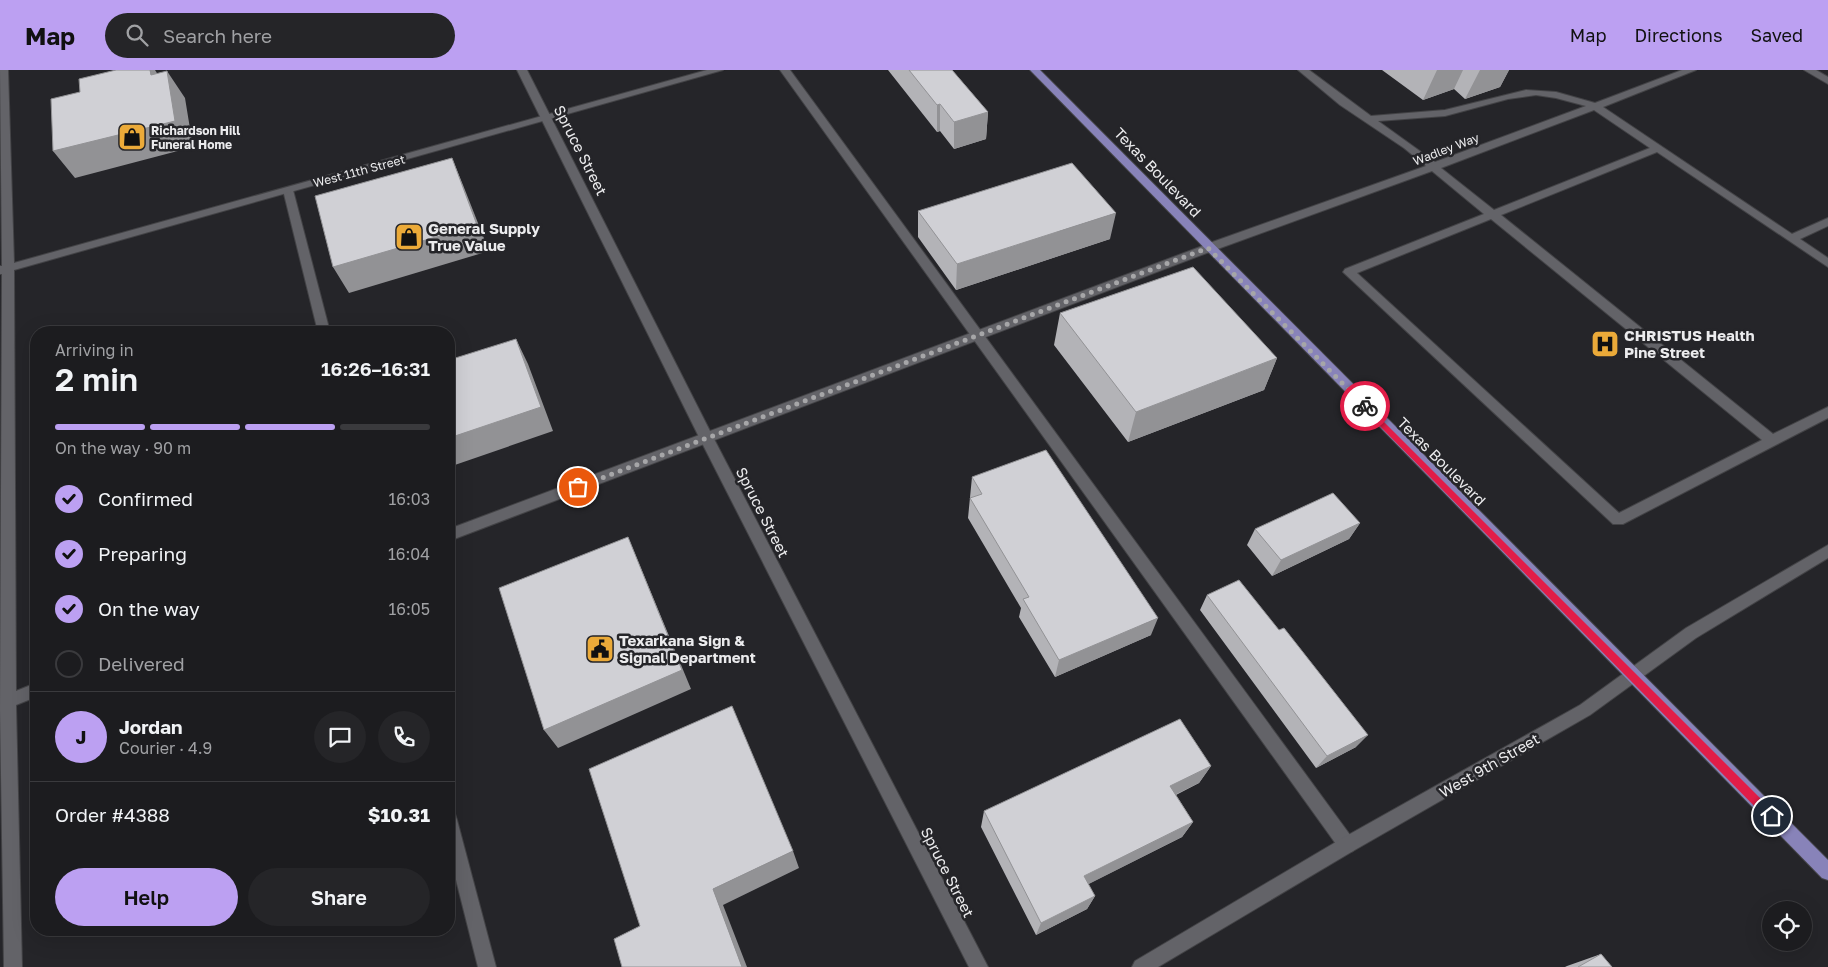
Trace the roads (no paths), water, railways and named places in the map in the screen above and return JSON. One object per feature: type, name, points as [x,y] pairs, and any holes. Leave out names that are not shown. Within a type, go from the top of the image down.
[{"type":"main road","name":"Texas Boulevard","points":[[1035,70],[1208,248],[1828,872]]},
{"type":"street","points":[[3,70],[4,702],[13,967]]},
{"type":"street","name":"Spruce Street","points":[[522,70],[707,439],[979,967]]},
{"type":"street","name":"West 11th Street","points":[[4,269],[718,70]]},
{"type":"street","points":[[785,70],[1347,845]]},
{"type":"street","points":[[1303,70],[1368,120],[1408,146],[1771,440]]},
{"type":"street","name":"Wadley Way","points":[[455,533],[1208,248],[1433,167],[1691,70]]},
{"type":"street","points":[[1809,70],[1828,81]]},
{"type":"street","points":[[1368,120],[1395,114],[1458,111],[1518,94],[1550,94],[1579,100],[1596,106],[1828,263]]},
{"type":"street","points":[[1658,148],[1493,216],[1349,272],[1618,520],[1828,412]]},
{"type":"street","points":[[288,190],[322,326]]},
{"type":"street","points":[[1792,238],[1828,222]]},
{"type":"street","name":"West 9th Street","points":[[1141,967],[1347,845],[1586,710],[1691,633],[1828,551]]},
{"type":"street","points":[[4,702],[30,692]]},
{"type":"street","points":[[455,843],[487,967]]},
{"type":"place","name":"Richardson Hill Funeral Home","points":[[132,137]]},
{"type":"place","name":"General Supply True Value","points":[[409,237]]},
{"type":"place","name":"CHRISTUS Health Pine Street","points":[[1605,344]]},
{"type":"place","name":"Texarkana Sign & Signal Department","points":[[600,649]]}]
